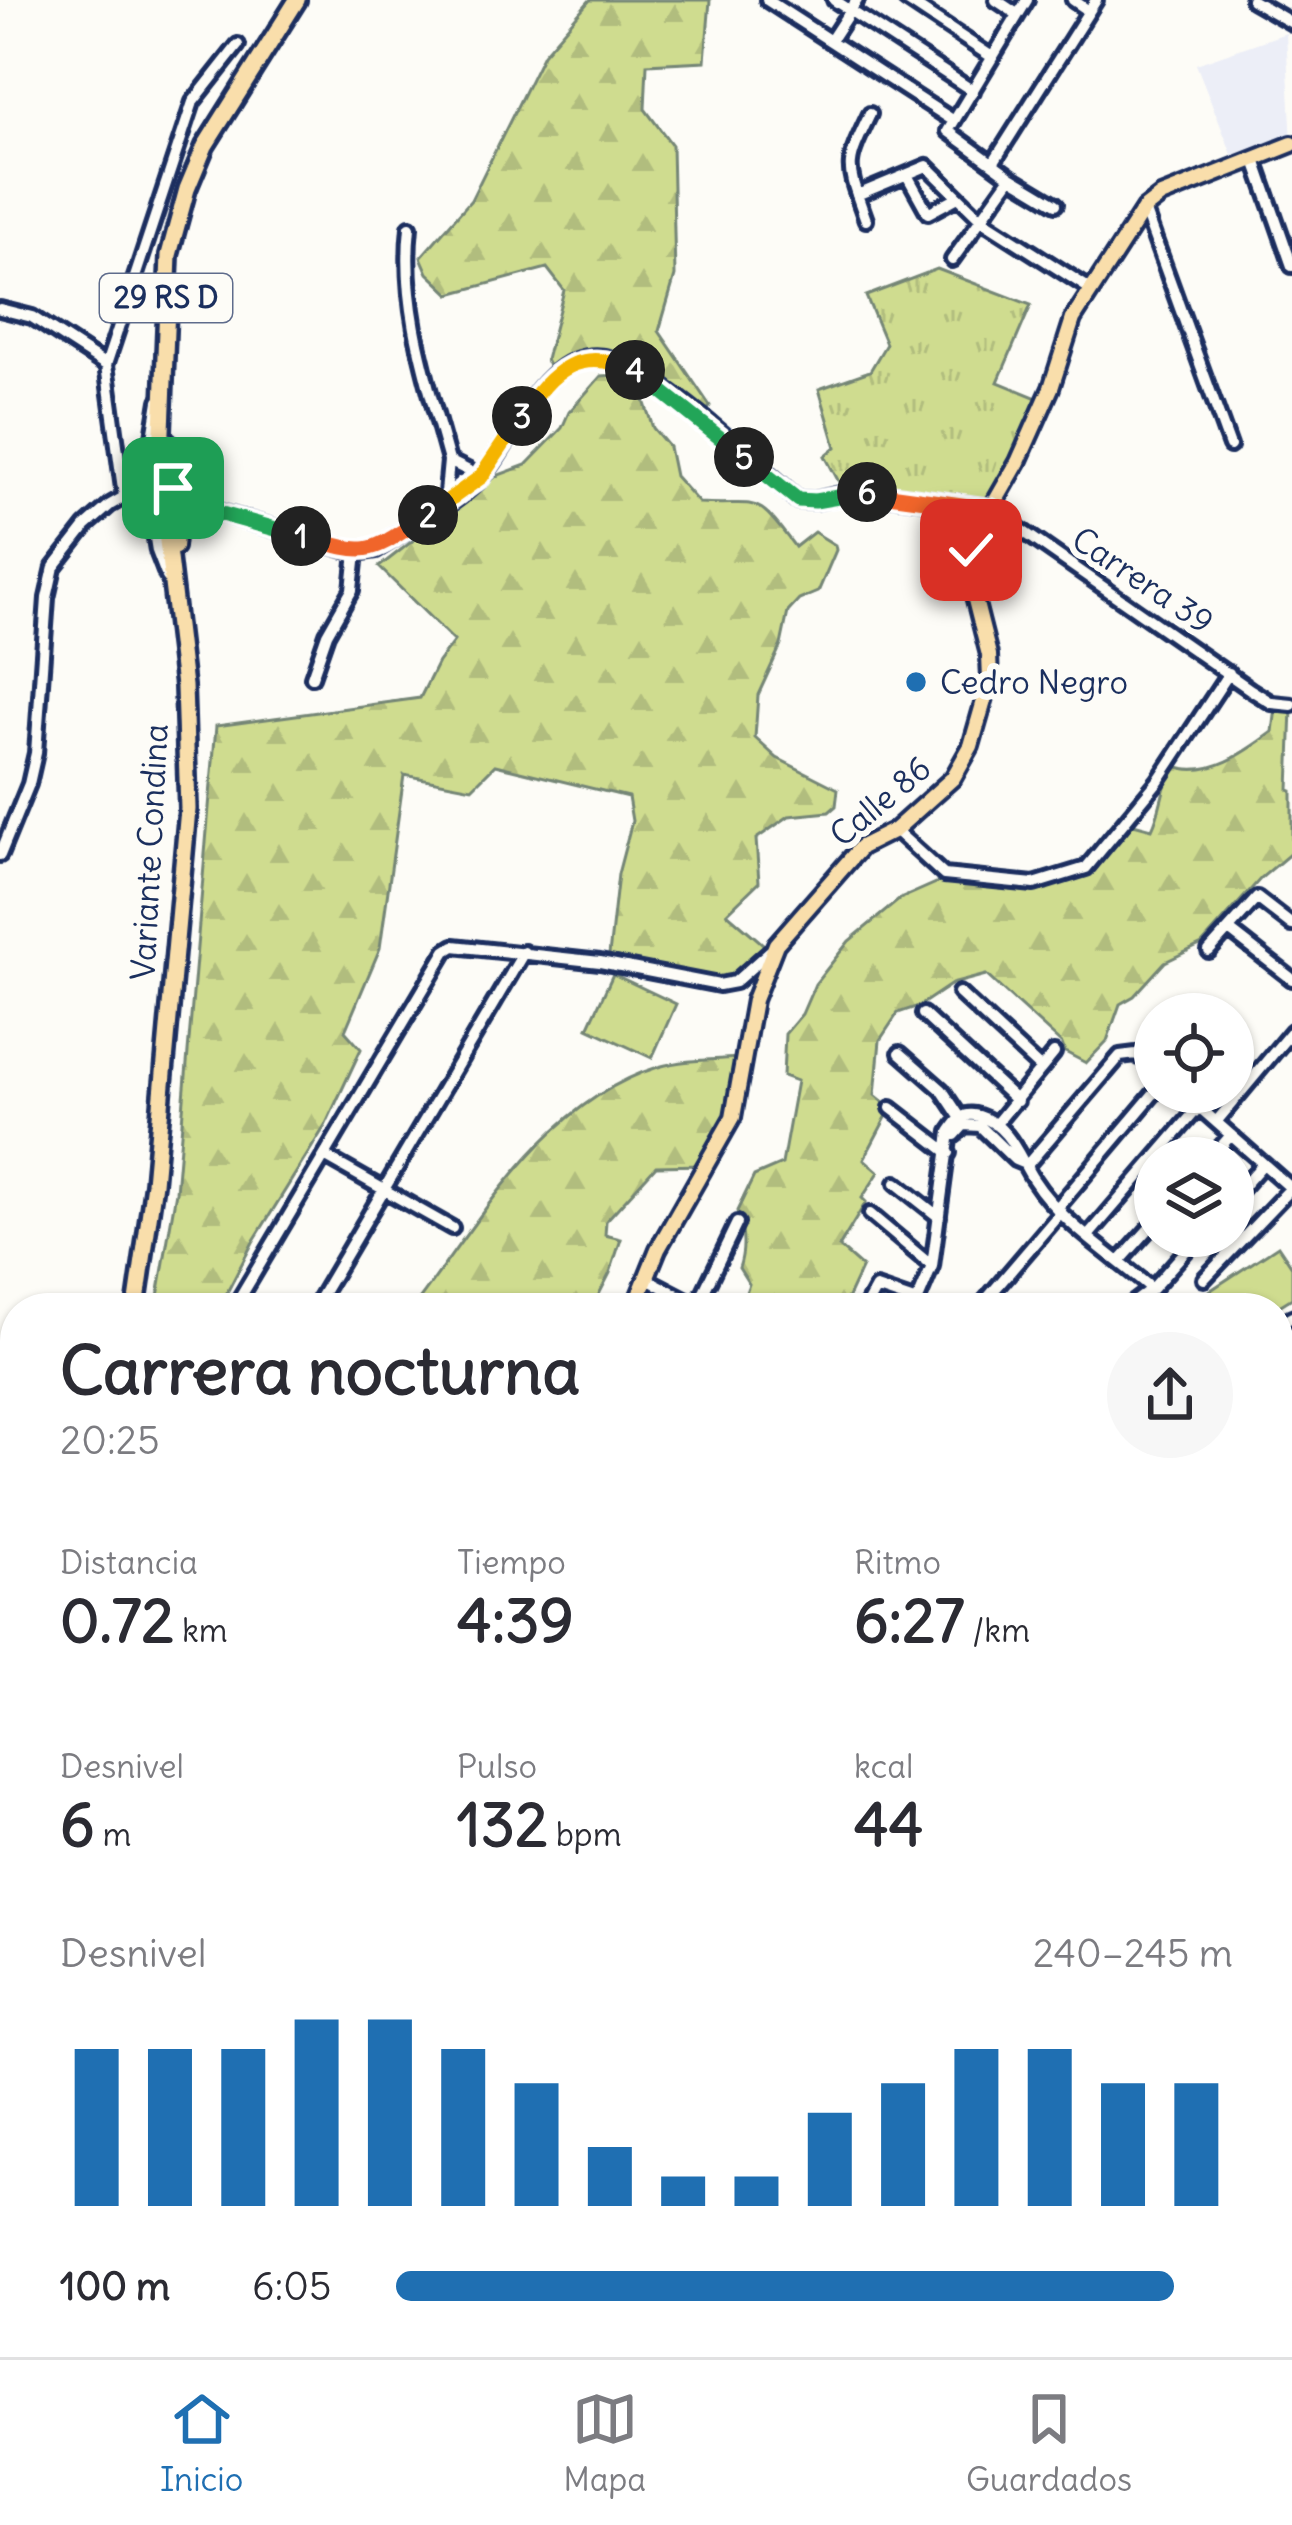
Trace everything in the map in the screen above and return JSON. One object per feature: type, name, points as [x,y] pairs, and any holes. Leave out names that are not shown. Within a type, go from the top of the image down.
[{"type":"highway","name":"Variante Condina","points":[[138,1293],[158,1136],[188,809],[184,686],[160,481],[169,255],[187,189],[215,126],[297,0]]},
{"type":"main road","name":"Calle 86","points":[[639,1293],[733,1117],[759,983],[776,944],[851,857],[895,830],[953,778],[971,746],[990,680],[969,563],[980,526],[1026,443],[1051,388],[1073,319],[1090,289],[1144,209],[1178,187],[1292,144]]},
{"type":"main road","name":"Carrera 39","points":[[356,552],[376,549],[481,477],[554,375],[580,361],[609,359],[638,372],[798,500],[858,491],[991,509]]},
{"type":"main road","points":[[161,393],[167,410],[169,478],[178,495],[200,508],[356,552]]},
{"type":"main road","points":[[178,628],[180,586],[174,524],[185,511],[200,508]]},
{"type":"street","points":[[767,0],[951,126],[1011,177],[1057,204]]},
{"type":"street","points":[[834,0],[854,5],[973,91]]},
{"type":"street","points":[[906,0],[992,57]]},
{"type":"street","points":[[996,0],[1018,14]]},
{"type":"street","points":[[951,126],[1027,0]]},
{"type":"street","points":[[993,163],[1092,5],[1072,0]]},
{"type":"street","points":[[1252,0],[1292,23]]},
{"type":"street","points":[[831,40],[854,5]]},
{"type":"street","points":[[128,495],[106,365],[194,102],[238,45]]},
{"type":"street","points":[[866,220],[848,172],[870,114]]},
{"type":"street","points":[[1255,160],[1292,266]]},
{"type":"street","points":[[857,195],[927,166],[982,220],[1090,289]]},
{"type":"street","points":[[907,176],[928,213],[956,198]]},
{"type":"street","points":[[952,260],[1011,177]]},
{"type":"street","points":[[1144,209],[1230,446]]},
{"type":"street","points":[[410,227],[410,310],[449,461],[446,504]]},
{"type":"street","points":[[0,309],[32,317],[106,365]]},
{"type":"street","points":[[0,855],[29,784],[36,753],[47,598],[54,567],[86,526],[149,477],[150,436],[161,393]]},
{"type":"street","points":[[449,461],[481,477]]},
{"type":"street","points":[[128,495],[149,500],[157,550],[172,588]]},
{"type":"street","name":"Carrera 39","points":[[991,509],[1273,703],[1292,705]]},
{"type":"street","points":[[312,677],[327,634],[352,590],[356,552]]},
{"type":"street","points":[[895,830],[944,875],[1034,884],[1086,868],[1158,781],[1229,673]]},
{"type":"street","points":[[1209,951],[1257,898],[1292,925]]},
{"type":"street","points":[[1229,930],[1292,979]]},
{"type":"street","points":[[243,1293],[446,951],[454,946],[524,952],[719,985],[735,982],[776,944]]},
{"type":"street","points":[[323,1293],[524,952]]},
{"type":"street","points":[[959,994],[1041,1069]]},
{"type":"street","points":[[923,1014],[1017,1101]]},
{"type":"street","points":[[1216,1122],[1292,1031]]},
{"type":"street","points":[[900,1053],[942,1090],[960,1117]]},
{"type":"street","points":[[995,1125],[1054,1053]]},
{"type":"street","points":[[1027,1165],[1120,1056],[1134,1054]]},
{"type":"street","points":[[891,1108],[949,1151]]},
{"type":"street","points":[[992,1293],[1138,1113]]},
{"type":"street","points":[[1173,1137],[1194,1113]]},
{"type":"street","points":[[1204,1279],[1292,1189],[1206,1113]]},
{"type":"street","points":[[923,1293],[932,1266],[950,1132],[960,1117],[974,1114],[995,1125],[1022,1153],[1032,1177],[1059,1210],[1152,1289]]},
{"type":"street","points":[[949,1151],[958,1129],[974,1124],[1027,1165]]},
{"type":"street","points":[[326,1157],[452,1228]]},
{"type":"street","points":[[1254,1174],[1263,1164]]},
{"type":"street","points":[[1088,1236],[1134,1182]]},
{"type":"street","points":[[896,1184],[938,1217]]},
{"type":"street","points":[[870,1214],[932,1266]]},
{"type":"street","points":[[703,1293],[737,1223]]},
{"type":"street","points":[[1120,1262],[1134,1246]]},
{"type":"street","points":[[1147,1293],[1180,1257]]},
{"type":"street","points":[[644,1278],[672,1293]]},
{"type":"shaded area","points":[[1286,33],[1292,144],[1237,167],[1196,64]]},
{"type":"green space","points":[[590,0],[710,0],[705,61],[647,64],[645,109],[672,145],[675,276],[659,331],[710,406],[703,421],[616,362],[580,361],[554,375],[546,360],[564,290],[547,268],[450,294],[428,273],[421,257],[471,200],[543,54]]},
{"type":"green space","points":[[937,269],[1031,305],[998,382],[1042,400],[988,507],[858,491],[840,484],[825,456],[836,447],[819,389],[870,371],[886,344],[866,296]]},
{"type":"green space","points":[[614,375],[639,385],[653,428],[669,447],[675,476],[699,503],[754,505],[771,517],[795,547],[814,532],[835,545],[818,592],[799,600],[788,612],[781,645],[758,695],[755,738],[777,758],[838,789],[836,806],[829,812],[789,816],[756,839],[759,882],[727,913],[770,950],[730,983],[608,964],[618,874],[632,821],[628,797],[495,765],[472,788],[404,775],[380,948],[345,1031],[361,1049],[325,1126],[227,1293],[159,1293],[176,1192],[216,726],[420,698],[454,641],[379,567],[496,476],[526,465],[562,428],[569,412],[601,376]]},
{"type":"green space","points":[[1276,708],[1292,708],[1292,852],[1261,878],[1202,944],[1165,962],[1134,996],[1120,1004],[1107,1041],[1086,1063],[1065,1052],[1062,1044],[986,975],[952,984],[919,1006],[898,1013],[880,1040],[875,1095],[891,1108],[864,1159],[879,1172],[839,1247],[862,1267],[850,1293],[746,1293],[749,1284],[739,1268],[743,1239],[737,1211],[754,1176],[782,1164],[797,1081],[783,1076],[785,1034],[802,1014],[815,984],[849,941],[900,899],[943,880],[987,877],[1034,884],[1083,874],[1126,822],[1152,829],[1175,766],[1201,769],[1239,755],[1273,732]]},
{"type":"green space","points":[[613,974],[676,1004],[652,1058],[588,1028]]},
{"type":"green space","points":[[741,1058],[739,1089],[706,1165],[656,1166],[606,1221],[605,1235],[621,1239],[600,1293],[424,1293],[491,1202],[549,1135],[618,1084],[658,1067]]},
{"type":"green space","points":[[1278,1246],[1292,1267],[1292,1293],[1207,1293]]},
{"type":"place","name":"Cedro Negro","points":[[916,682]]},
{"type":"route","points":[[173,488],[200,508],[356,552],[376,549],[481,477],[554,375],[580,361],[609,359],[662,389],[798,500],[858,491],[991,509],[971,550]]}]
